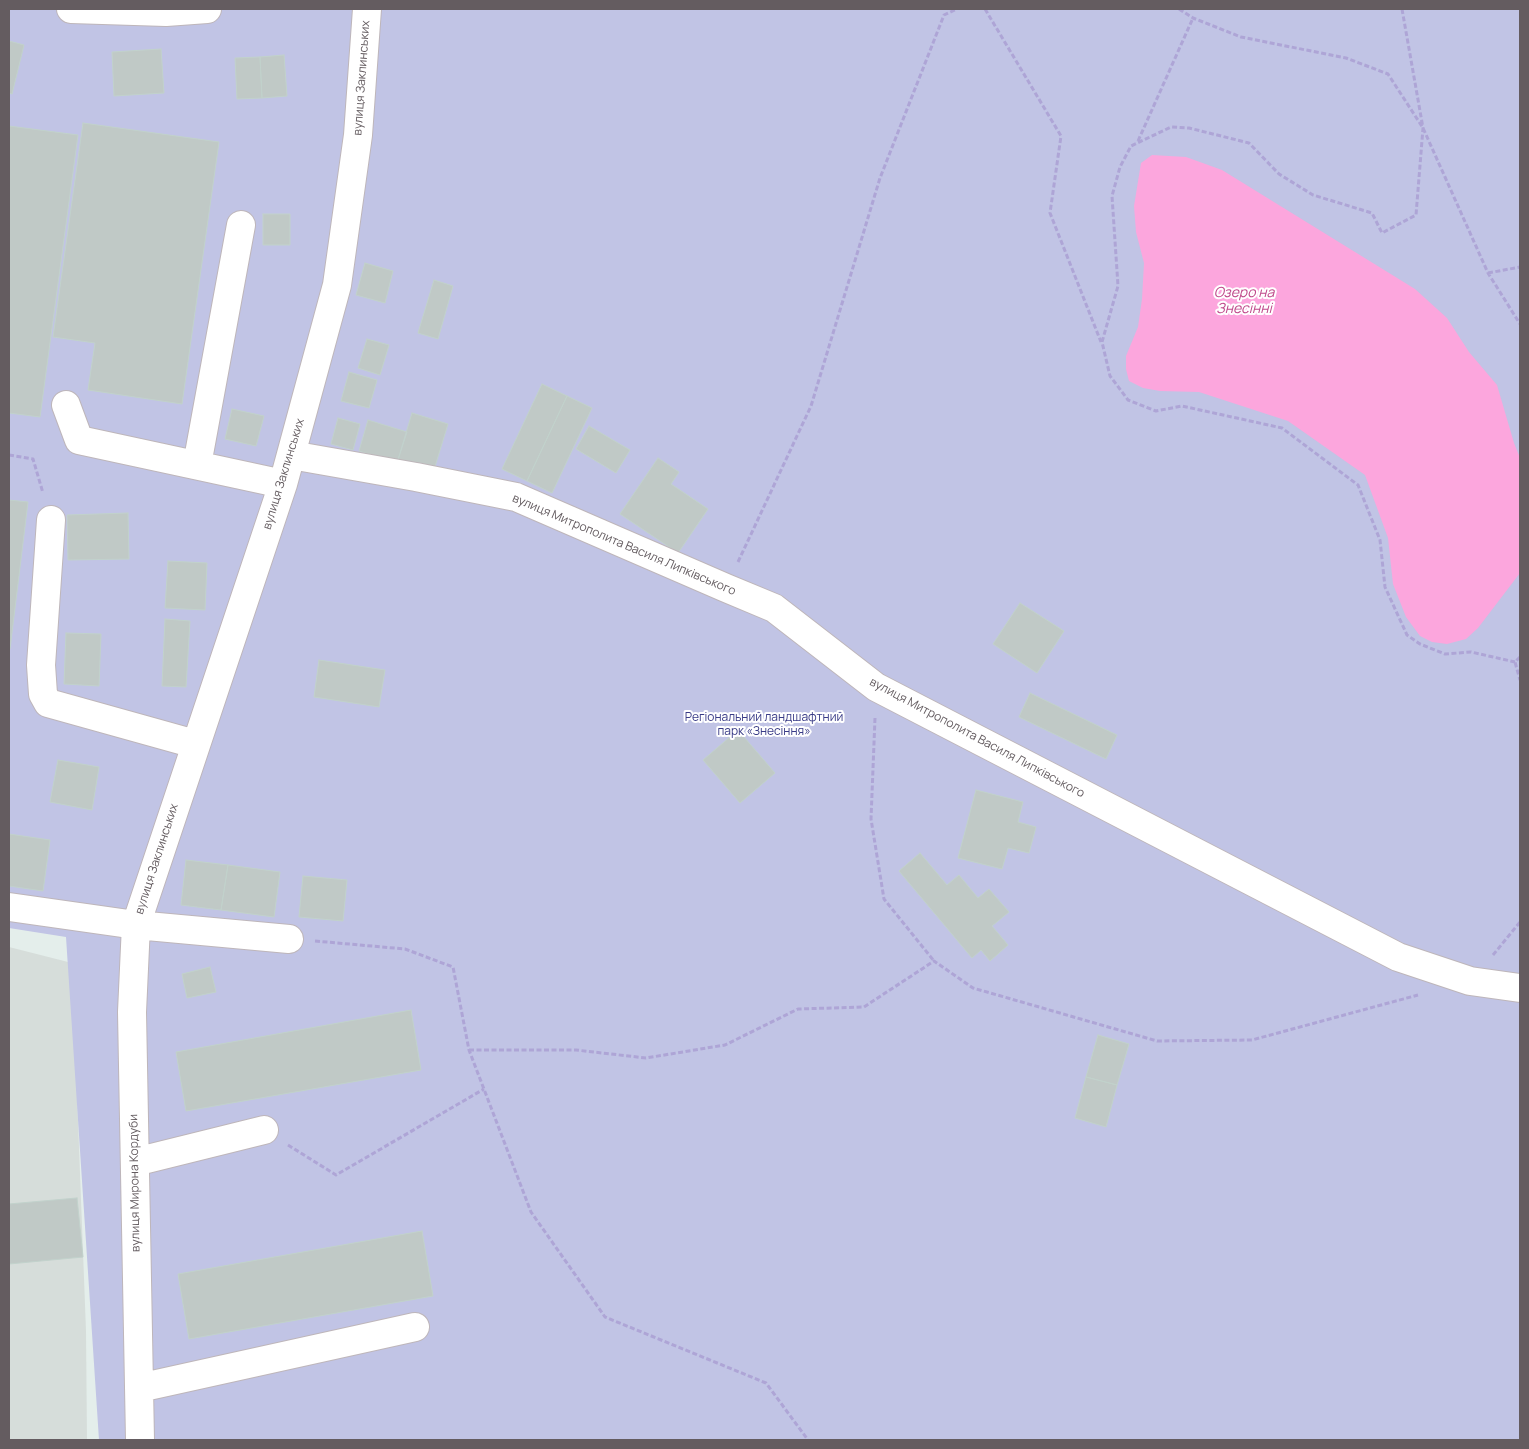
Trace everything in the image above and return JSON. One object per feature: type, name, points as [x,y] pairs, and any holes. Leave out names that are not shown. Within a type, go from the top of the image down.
[{"type":"street","points":[[71,9],[166,12],[207,9]]},
{"type":"street","name":"вулиця Заклинських","points":[[136,925],[283,484],[337,285],[358,135],[367,9]]},
{"type":"street","points":[[197,466],[241,225]]},
{"type":"street","points":[[66,405],[79,440],[283,484]]},
{"type":"street","name":"вулиця Митрополита Василя Липківського","points":[[291,455],[516,497],[774,608],[876,687],[1398,958],[1470,981],[1520,988]]},
{"type":"street","points":[[51,520],[41,665],[43,694],[48,703],[195,744]]},
{"type":"street","points":[[9,907],[136,925],[289,939]]},
{"type":"street","name":"вулиця Мирона Кордуби","points":[[136,925],[132,1012],[140,1440]]},
{"type":"street","points":[[135,1162],[264,1130]]},
{"type":"street","points":[[139,1388],[415,1327]]},
{"type":"path","points":[[726,588],[811,406],[880,178],[944,15],[957,9]]},
{"type":"path","points":[[985,9],[1061,136],[1050,213],[1102,342],[1110,376],[1128,400],[1156,411],[1182,406],[1282,428],[1358,485],[1380,540],[1385,587],[1407,635],[1420,644],[1445,654],[1471,652],[1515,662]]},
{"type":"path","points":[[1179,9],[1193,18],[1242,37],[1346,58],[1388,74],[1423,128],[1488,273],[1520,324]]},
{"type":"path","points":[[1102,342],[1118,286],[1112,196],[1120,167],[1131,146],[1171,127],[1189,128],[1248,143],[1278,174],[1313,195],[1372,213],[1382,233],[1416,215],[1423,128],[1402,9]]},
{"type":"path","points":[[1138,142],[1193,18]]},
{"type":"path","points":[[1488,273],[1520,266]]},
{"type":"path","points":[[9,456],[33,459],[51,520]]},
{"type":"path","points":[[1515,662],[1520,657]]},
{"type":"path","points":[[1515,662],[1520,680]]},
{"type":"path","points":[[876,687],[871,819],[884,899],[934,961],[973,988],[1157,1041],[1252,1040],[1423,994]]},
{"type":"path","points":[[1470,981],[1520,922]]},
{"type":"path","points":[[289,939],[405,949],[452,967],[469,1050],[531,1212],[605,1317],[766,1383],[808,1440]]},
{"type":"path","points":[[469,1050],[576,1050],[646,1058],[725,1045],[798,1009],[864,1007],[934,961]]},
{"type":"path","points":[[264,1130],[336,1175],[484,1090]]},
{"type":"shaded area","points":[[9,947],[72,963],[86,1331],[87,1440],[9,1440]]},
{"type":"green space","name":"Регіональний ландшафтний парк «Знесіння»","points":[[9,9],[1520,9],[1520,1440],[99,1440],[66,937],[9,928]]},
{"type":"water","name":"Озеро на Знесінні","points":[[1152,155],[1186,157],[1222,170],[1415,289],[1447,318],[1469,352],[1497,385],[1520,458],[1520,573],[1478,628],[1466,639],[1447,644],[1432,642],[1420,636],[1406,617],[1393,584],[1388,538],[1365,475],[1288,421],[1199,392],[1160,391],[1143,388],[1129,381],[1126,369],[1126,356],[1138,327],[1144,263],[1136,232],[1134,206],[1141,163]]},
{"type":"building","points":[[9,41],[24,45],[12,94],[9,93]]},
{"type":"building","points":[[161,49],[164,93],[114,96],[112,52]]},
{"type":"building","points":[[284,55],[287,96],[262,98],[260,57]]},
{"type":"building","points":[[260,57],[262,98],[237,99],[235,58]]},
{"type":"building","points":[[83,123],[219,142],[182,404],[88,390],[95,343],[53,337]]},
{"type":"building","points":[[9,126],[78,135],[40,417],[9,413]]},
{"type":"building","points":[[263,214],[290,214],[290,245],[263,245]]},
{"type":"building","points":[[365,263],[393,271],[385,303],[356,295]]},
{"type":"building","points":[[434,280],[453,286],[438,339],[418,333]]},
{"type":"building","points":[[367,339],[389,345],[380,375],[358,368]]},
{"type":"building","points":[[349,372],[377,380],[369,408],[341,401]]},
{"type":"building","points":[[542,384],[567,396],[527,481],[502,469]]},
{"type":"building","points":[[567,396],[592,408],[552,493],[527,481]]},
{"type":"building","points":[[232,409],[264,416],[256,446],[225,439]]},
{"type":"building","points":[[412,413],[448,424],[433,473],[397,463]]},
{"type":"building","points":[[338,418],[360,424],[353,450],[331,444]]},
{"type":"building","points":[[368,420],[407,432],[397,463],[359,451]]},
{"type":"building","points":[[589,426],[630,450],[616,473],[576,449]]},
{"type":"building","points":[[658,458],[679,472],[671,484],[708,509],[678,553],[620,514]]},
{"type":"building","points":[[9,500],[28,502],[10,649],[9,649]]},
{"type":"building","points":[[128,513],[129,559],[68,560],[67,515]]},
{"type":"building","points":[[168,561],[207,563],[205,610],[165,608]]},
{"type":"building","points":[[1020,603],[1064,631],[1037,673],[993,644]]},
{"type":"building","points":[[165,619],[190,621],[186,687],[162,686]]},
{"type":"building","points":[[66,633],[101,634],[99,686],[64,684]]},
{"type":"building","points":[[319,660],[385,670],[379,707],[314,697]]},
{"type":"building","points":[[1030,693],[1117,735],[1106,759],[1019,717]]},
{"type":"building","points":[[738,730],[775,773],[740,803],[703,760]]},
{"type":"building","points":[[58,760],[99,767],[92,810],[50,802]]},
{"type":"building","points":[[976,790],[1023,802],[1018,822],[1036,827],[1029,853],[1008,848],[1002,869],[958,858]]},
{"type":"building","points":[[9,834],[50,840],[43,891],[9,886]]},
{"type":"building","points":[[920,853],[947,885],[959,875],[978,898],[989,889],[1009,912],[992,926],[1008,945],[990,961],[981,950],[972,958],[899,871]]},
{"type":"building","points":[[186,860],[228,865],[221,910],[181,905]]},
{"type":"building","points":[[228,865],[280,872],[274,917],[221,910]]},
{"type":"building","points":[[303,876],[347,880],[343,921],[299,917]]},
{"type":"building","points":[[210,967],[216,992],[187,998],[182,974]]},
{"type":"building","points":[[411,1010],[421,1070],[186,1111],[176,1052]]},
{"type":"building","points":[[1098,1035],[1129,1044],[1117,1085],[1086,1077]]},
{"type":"building","points":[[1086,1077],[1117,1085],[1106,1127],[1075,1118]]},
{"type":"building","points":[[77,1198],[83,1257],[9,1264],[9,1204]]},
{"type":"building","points":[[422,1231],[433,1296],[189,1339],[178,1274]]}]
